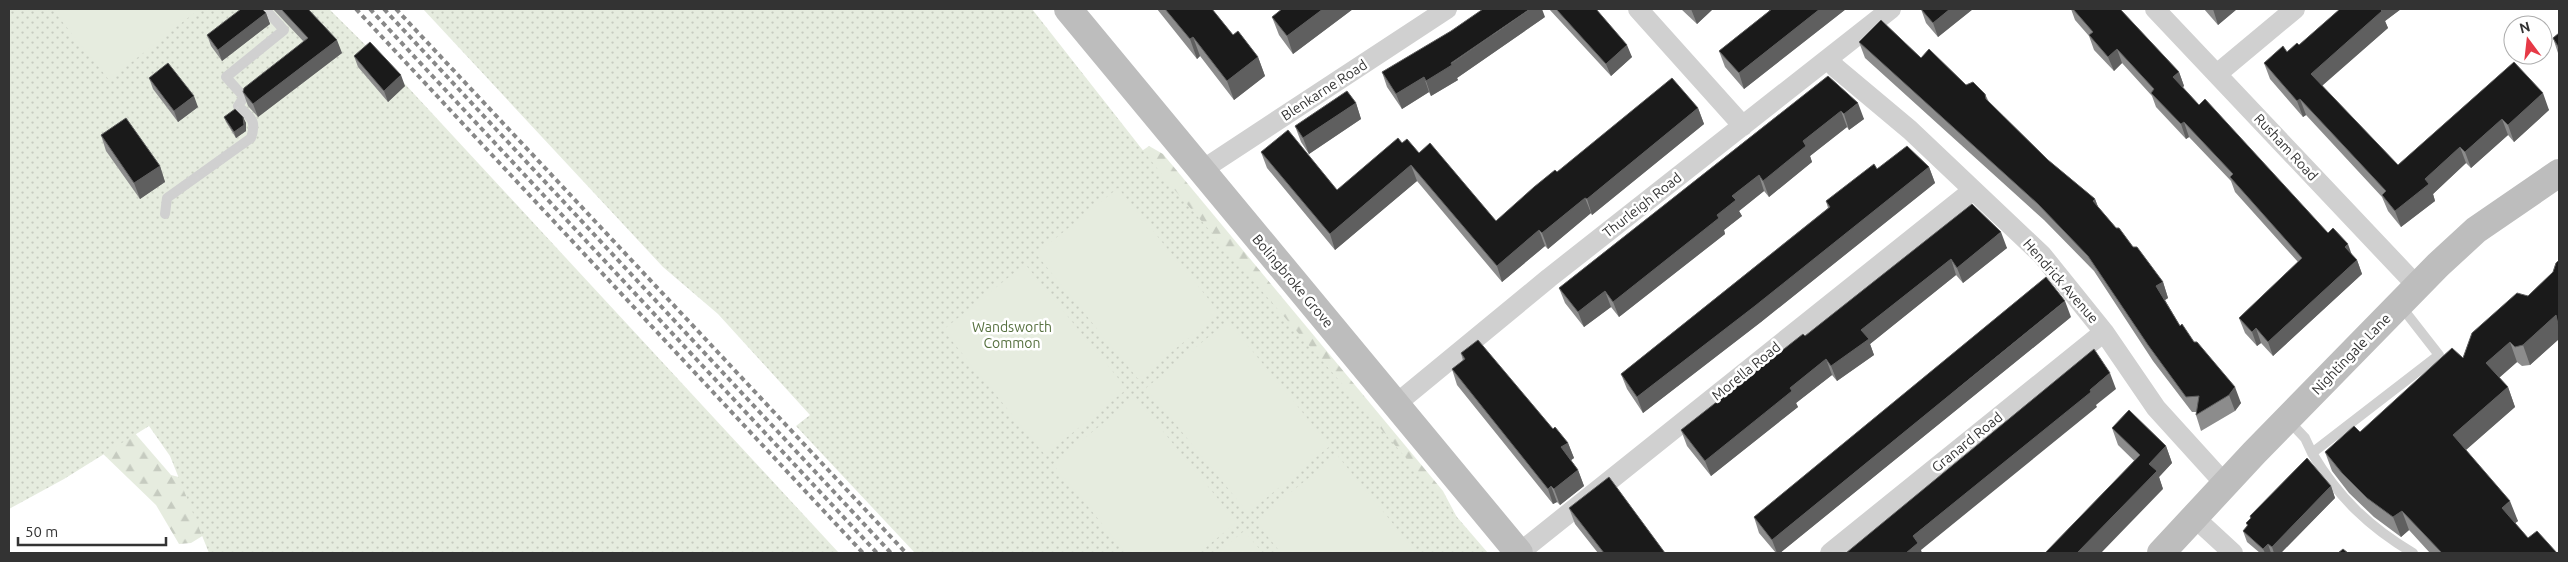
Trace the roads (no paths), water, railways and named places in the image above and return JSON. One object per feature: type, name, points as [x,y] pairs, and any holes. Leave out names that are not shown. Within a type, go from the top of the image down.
[{"type":"main road","name":"Bolingbroke Grove","points":[[1068,9],[1519,553]]},
{"type":"main road","name":"Nightingale Lane","points":[[2161,553],[2287,419],[2408,295],[2476,230],[2558,176]]},
{"type":"street","name":"Blenkarne Road","points":[[1202,170],[1446,9]]},
{"type":"street","points":[[1638,9],[1743,126]]},
{"type":"street","name":"Thurleigh Road","points":[[1396,404],[1549,278],[1891,9]]},
{"type":"street","name":"Rusham Road","points":[[2155,9],[2217,74],[2408,295]]},
{"type":"street","points":[[2217,74],[2296,9]]},
{"type":"street","name":"Hendrick Avenue","points":[[1828,59],[1836,68],[1910,130],[2042,255],[2104,332],[2156,408],[2225,484]]},
{"type":"street","name":"Morella Road","points":[[1519,553],[1973,190]]},
{"type":"street","name":"Granard Road","points":[[1830,553],[2104,332]]},
{"type":"street","points":[[2195,518],[2233,553]]},
{"type":"lane","points":[[165,214],[166,198],[251,138],[255,126],[252,119],[238,106],[244,98],[226,77],[284,30],[265,9]]},
{"type":"lane","points":[[2312,453],[2439,355],[2408,295]]},
{"type":"lane","points":[[2287,419],[2305,438],[2312,453],[2340,495],[2352,508],[2413,553]]},
{"type":"railway","points":[[356,9],[863,553]]},
{"type":"railway","points":[[370,9],[877,553]]},
{"type":"railway","points":[[384,9],[891,553]]},
{"type":"railway","points":[[396,9],[906,553]]},
{"type":"park label","name":"Wandsworth Common","points":[[1012,336]]}]
